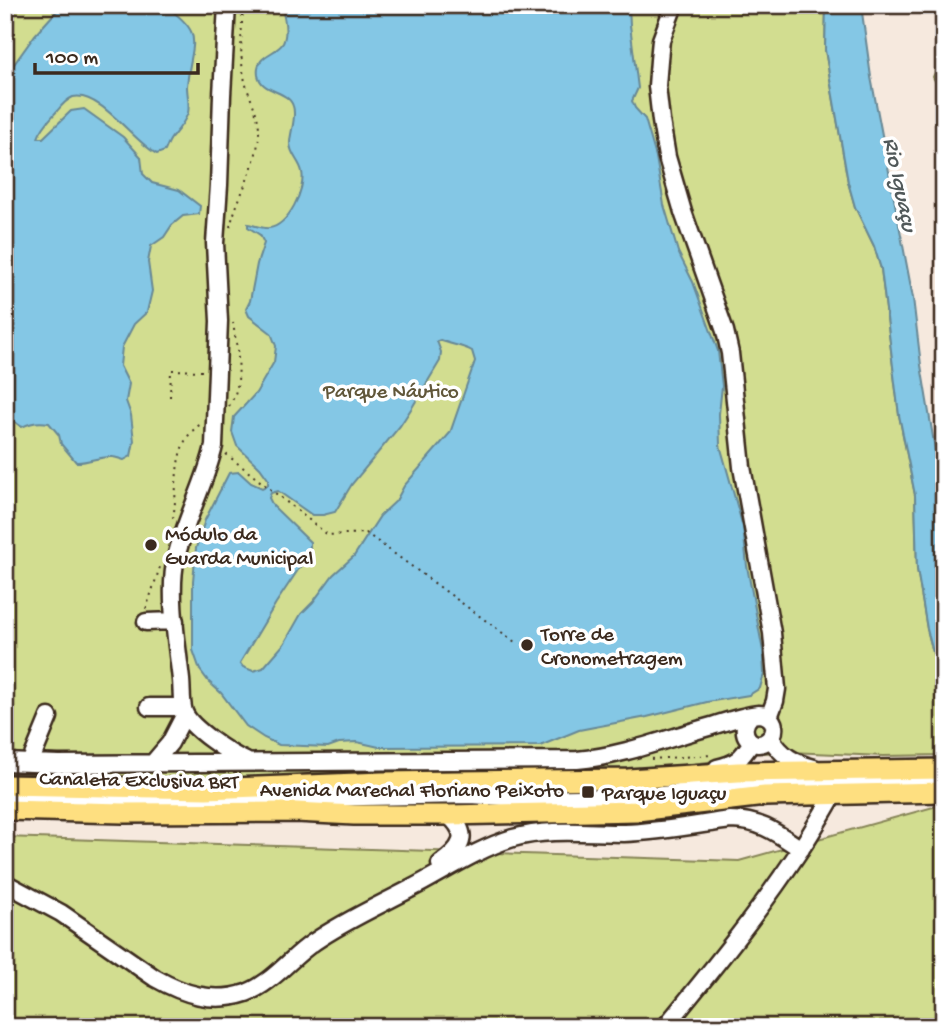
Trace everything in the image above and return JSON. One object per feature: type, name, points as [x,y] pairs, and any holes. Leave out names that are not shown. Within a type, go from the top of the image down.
[{"type":"main road","name":"Avenida Marechal Floriano Peixoto","points":[[8,798],[123,813],[447,815],[637,811],[756,796],[834,794],[916,781],[944,769]]},
{"type":"main road","name":"Avenida Marechal Floriano Peixoto","points":[[8,798],[382,782],[628,779],[824,770],[916,781],[944,792]]},
{"type":"street","points":[[153,762],[170,743],[184,710],[175,621],[174,575],[180,544],[209,467],[214,446],[219,321],[215,243],[227,5]]},
{"type":"street","points":[[674,5],[661,40],[657,86],[661,121],[667,157],[683,212],[722,320],[730,354],[742,467],[773,644],[777,689],[769,717]]},
{"type":"street","points":[[146,616],[175,621]]},
{"type":"street","points":[[149,707],[184,710],[202,732],[221,748],[248,762]]},
{"type":"street","points":[[5,762],[60,764],[591,758],[751,716],[760,714],[769,717],[774,725],[771,738],[762,743],[752,742],[746,736],[744,727],[751,716]]},
{"type":"street","points":[[30,763],[49,717]]},
{"type":"street","points":[[771,738],[788,759],[824,770]]},
{"type":"street","points":[[680,776],[735,763],[741,759],[752,742]]},
{"type":"street","name":"Canaleta Exclusiva BRT","points":[[8,798],[245,801],[471,795],[532,799],[655,796],[759,783],[944,780]]},
{"type":"street","points":[[665,1027],[737,937],[801,849],[834,794]]},
{"type":"street","points":[[393,898],[458,849],[461,842],[460,829],[447,815]]},
{"type":"street","points":[[5,883],[61,913],[162,982],[197,996],[212,998],[229,997],[256,989],[315,941],[486,849],[513,838],[558,832],[644,832],[743,820],[757,822],[769,828],[801,849]]},
{"type":"path","points":[[229,231],[254,162],[259,134],[259,121],[244,77],[243,5]]},
{"type":"path","points":[[172,525],[180,453],[184,442],[194,428],[226,410],[236,393],[239,359],[233,319]]},
{"type":"path","points":[[170,397],[171,370],[218,372]]},
{"type":"path","points":[[236,461],[328,535],[366,533],[515,642]]},
{"type":"path","points":[[146,616],[162,561]]},
{"type":"green space","name":"Parque Náutico","points":[[5,5],[826,5],[825,50],[848,182],[855,207],[874,246],[881,269],[899,415],[915,495],[917,569],[927,629],[944,695],[944,755],[883,756],[789,752],[732,754],[715,761],[642,771],[249,780],[119,781],[81,775],[5,773]]},
{"type":"green space","points":[[944,62],[944,97],[933,77]]},
{"type":"green space","points":[[944,804],[944,1027],[5,1027],[5,837],[739,861]]},
{"type":"water","points":[[62,5],[164,5],[186,24],[193,40],[187,86],[188,113],[165,151],[157,154],[105,109],[83,97],[73,97],[65,103],[46,124],[38,138],[43,138],[71,111],[84,109],[123,137],[141,157],[143,174],[152,183],[179,190],[200,206],[199,214],[183,216],[172,225],[164,237],[151,246],[148,262],[152,291],[147,312],[134,324],[122,347],[120,366],[129,384],[126,401],[131,415],[134,441],[131,456],[124,460],[107,457],[76,462],[49,423],[35,422],[22,427],[5,413],[5,67],[12,67],[35,35]]},
{"type":"water","points":[[281,5],[629,5],[638,88],[632,101],[645,119],[656,157],[664,205],[678,252],[693,282],[718,351],[722,386],[720,445],[743,527],[747,566],[763,651],[764,674],[760,688],[749,695],[579,730],[540,746],[379,747],[357,742],[328,747],[279,745],[264,738],[246,726],[200,670],[193,650],[193,581],[196,548],[205,520],[229,473],[239,472],[251,483],[262,488],[268,485],[268,479],[260,468],[237,446],[232,432],[234,417],[256,393],[274,362],[276,346],[271,333],[249,316],[246,309],[264,243],[248,224],[269,228],[283,221],[294,206],[303,179],[301,168],[290,147],[293,106],[286,97],[264,85],[258,75],[263,59],[283,43],[285,29]],"holes":[[[437,341],[472,351],[475,361],[450,433],[404,486],[396,501],[380,516],[354,556],[333,575],[301,614],[284,644],[263,668],[253,671],[243,667],[240,663],[310,552],[310,542],[273,506],[269,498],[271,493],[278,491],[312,515],[335,512],[352,484],[413,406],[440,361],[441,352]]]},
{"type":"water","name":"Rio Iguaçu","points":[[826,5],[861,5],[871,77],[913,298],[921,365],[944,503],[944,695],[927,629],[917,569],[915,495],[899,415],[881,269],[874,246],[855,207],[848,182],[825,50]]},
{"type":"place","name":"Módulo da Guarda Municipal","points":[[151,545]]},
{"type":"place","name":"Torre de Cronometragem","points":[[527,645]]},
{"type":"place","name":"Parque Iguaçu","points":[[588,792]]}]
